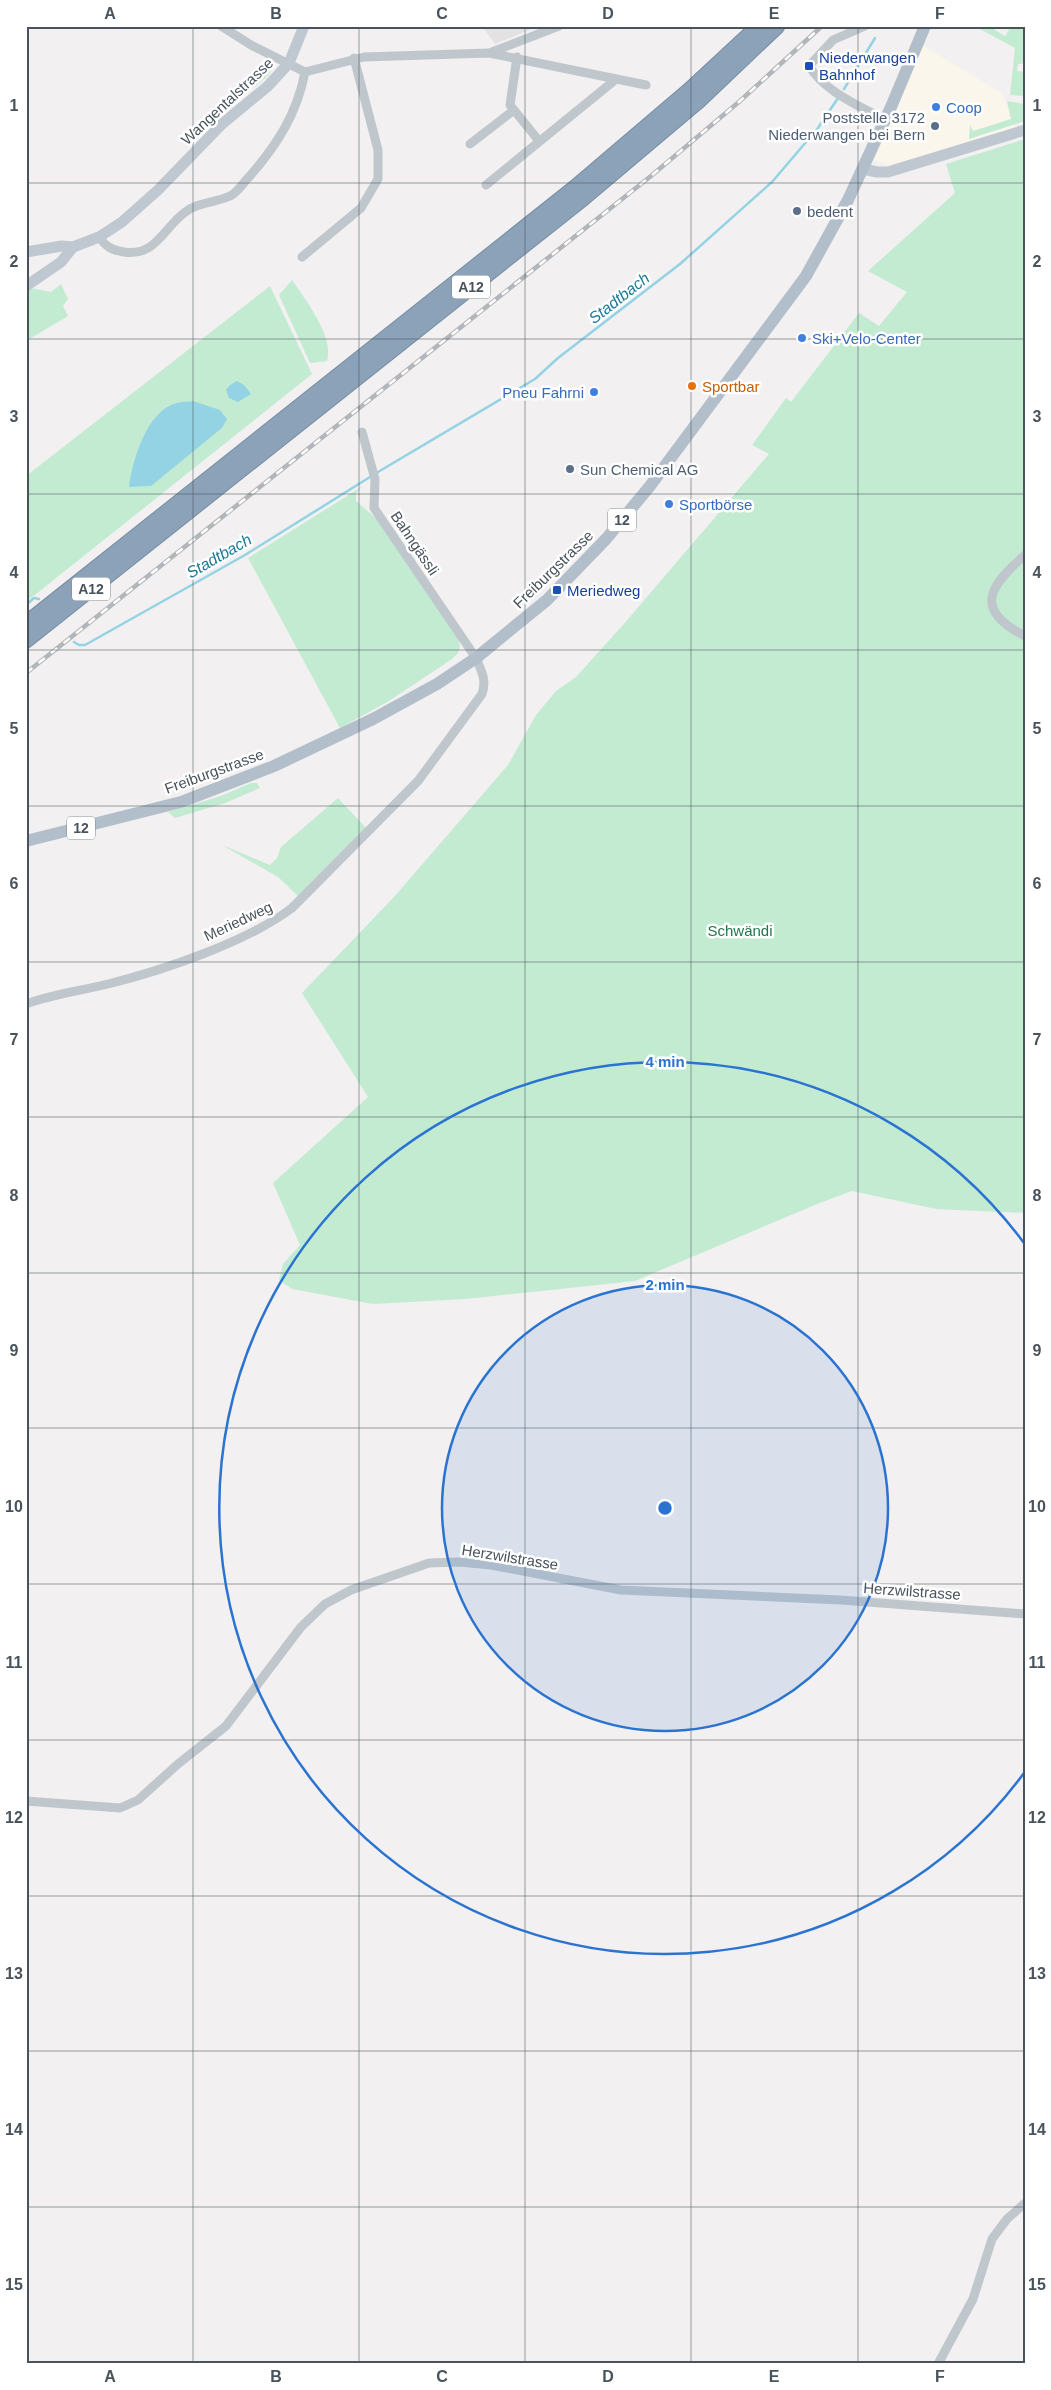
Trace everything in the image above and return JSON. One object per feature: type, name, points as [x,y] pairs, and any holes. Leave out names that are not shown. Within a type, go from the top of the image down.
[{"type":"highway","name":"A12","points":[[26,624],[575,188],[690,90],[759,26]]},
{"type":"highway","name":"A12","points":[[26,640],[583,198],[698,101],[777,26]]},
{"type":"main road","name":"Freiburgstrasse","points":[[26,841],[168,806],[258,773],[405,702],[476,658],[534,611],[567,581],[606,540],[650,486],[806,276],[827,240],[863,169],[886,120],[925,26]]},
{"type":"street","points":[[221,26],[251,45],[289,63],[304,26]]},
{"type":"street","points":[[489,53],[559,26]]},
{"type":"street","points":[[865,26],[833,40],[809,66],[818,78],[838,93],[886,120]]},
{"type":"street","points":[[100,237],[108,248],[131,253],[142,252],[155,244],[188,210],[232,196],[283,135],[297,106],[305,72],[354,58],[489,53],[517,57],[615,80],[646,85]]},
{"type":"street","points":[[517,57],[510,105],[539,141]]},
{"type":"street","points":[[302,257],[361,208],[378,179],[378,150],[354,58]]},
{"type":"street","name":"Wangentalstrasse","points":[[26,286],[61,262],[73,247],[100,237],[131,216],[222,124],[268,86],[289,63],[305,72]]},
{"type":"street","points":[[486,185],[615,80]]},
{"type":"street","points":[[470,144],[514,110]]},
{"type":"street","points":[[863,169],[888,172],[1025,130]]},
{"type":"street","points":[[26,252],[62,246],[73,247]]},
{"type":"street","name":"Bahngässli","points":[[362,432],[375,479],[374,508],[476,658]]},
{"type":"street","points":[[1025,555],[1000,578],[992,596],[993,608],[999,620],[1010,629],[1025,636]]},
{"type":"street","name":"Meriedweg","points":[[26,1004],[53,994],[144,975],[256,930],[273,922],[292,908],[413,787],[475,705],[485,686],[476,658]]},
{"type":"street","name":"Herzwilstrasse","points":[[26,1800],[120,1808],[138,1800],[178,1764],[226,1726],[301,1627],[325,1604],[365,1584],[429,1563],[459,1562],[491,1565],[621,1590],[904,1604],[1025,1614]]},
{"type":"street","points":[[938,2364],[973,2299],[992,2239],[1007,2219],[1025,2203]]},
{"type":"shaded area","points":[[482,26],[539,26],[495,44]]},
{"type":"shaded area","points":[[917,42],[1003,94],[1015,129],[890,166],[863,155]]},
{"type":"green space","points":[[982,26],[997,26],[995,30],[1005,36],[1011,26],[1025,26],[1025,54],[1022,64],[1018,64],[1017,71],[1025,72],[1025,96],[1010,95],[1015,48],[980,29]]},
{"type":"green space","points":[[268,62],[272,68],[269,75],[255,87],[252,85]]},
{"type":"green space","points":[[1007,101],[1025,104],[1025,121],[969,139],[970,125],[973,131],[1011,119]]},
{"type":"green space","name":"Schwändi","points":[[1025,139],[1025,1213],[936,1209],[852,1191],[635,1281],[465,1299],[373,1304],[292,1289],[279,1280],[283,1264],[300,1245],[273,1183],[368,1097],[302,993],[394,897],[508,765],[536,715],[556,691],[576,677],[623,625],[769,454],[752,445],[786,398],[791,402],[859,313],[879,326],[907,292],[868,271],[955,193],[946,164]]},
{"type":"green space","points":[[292,280],[323,330],[327,341],[327,361],[310,363],[279,295]]},
{"type":"green space","points":[[61,284],[68,299],[63,306],[68,316],[26,341],[26,291],[31,288],[51,292]]},
{"type":"green space","points":[[270,286],[312,374],[26,602],[26,476]],"holes":[[[193,401],[222,428],[205,441]]]},
{"type":"green space","points":[[363,486],[356,493],[356,501],[377,519],[458,638],[460,646],[458,653],[452,659],[389,701],[340,728],[248,558]]},
{"type":"green space","points":[[251,783],[257,783],[260,788],[225,803],[175,818],[168,812],[221,796]]},
{"type":"green space","points":[[338,798],[367,829],[299,897],[278,877],[222,845],[270,865],[277,858],[281,847]]},
{"type":"water","points":[[237,381],[244,385],[251,394],[238,402],[229,398],[226,390]]},
{"type":"water","points":[[193,401],[220,410],[227,419],[222,428],[151,486],[129,487],[134,464],[143,438],[157,415],[179,402]]},
{"type":"waterway","points":[[844,89],[875,38]]},
{"type":"waterway","name":"Stadtbach","points":[[378,472],[535,379],[558,358],[680,264],[772,182],[818,128],[838,98]]},
{"type":"waterway","name":"Stadtbach","points":[[74,642],[79,645],[85,645],[245,555],[370,477]]},
{"type":"waterway","name":"Stadtbach","points":[[26,605],[34,598],[39,599]]},
{"type":"railway","points":[[26,673],[651,176],[740,101],[822,26]]},
{"type":"place","name":"Niederwangen Bahnhof","points":[[809,66]]},
{"type":"place","name":"Coop","points":[[936,107]]},
{"type":"place","name":"Poststelle 3172 Niederwangen bei Bern","points":[[935,126]]},
{"type":"place","name":"bedent","points":[[797,211]]},
{"type":"place","name":"Ski+Velo-Center","points":[[802,338]]},
{"type":"place","name":"Sportbar","points":[[692,386]]},
{"type":"place","name":"Pneu Fahrni","points":[[594,392]]},
{"type":"place","name":"Sun Chemical AG","points":[[570,469]]},
{"type":"place","name":"Sportbörse","points":[[669,504]]},
{"type":"place","name":"Meriedweg","points":[[557,590]]}]
